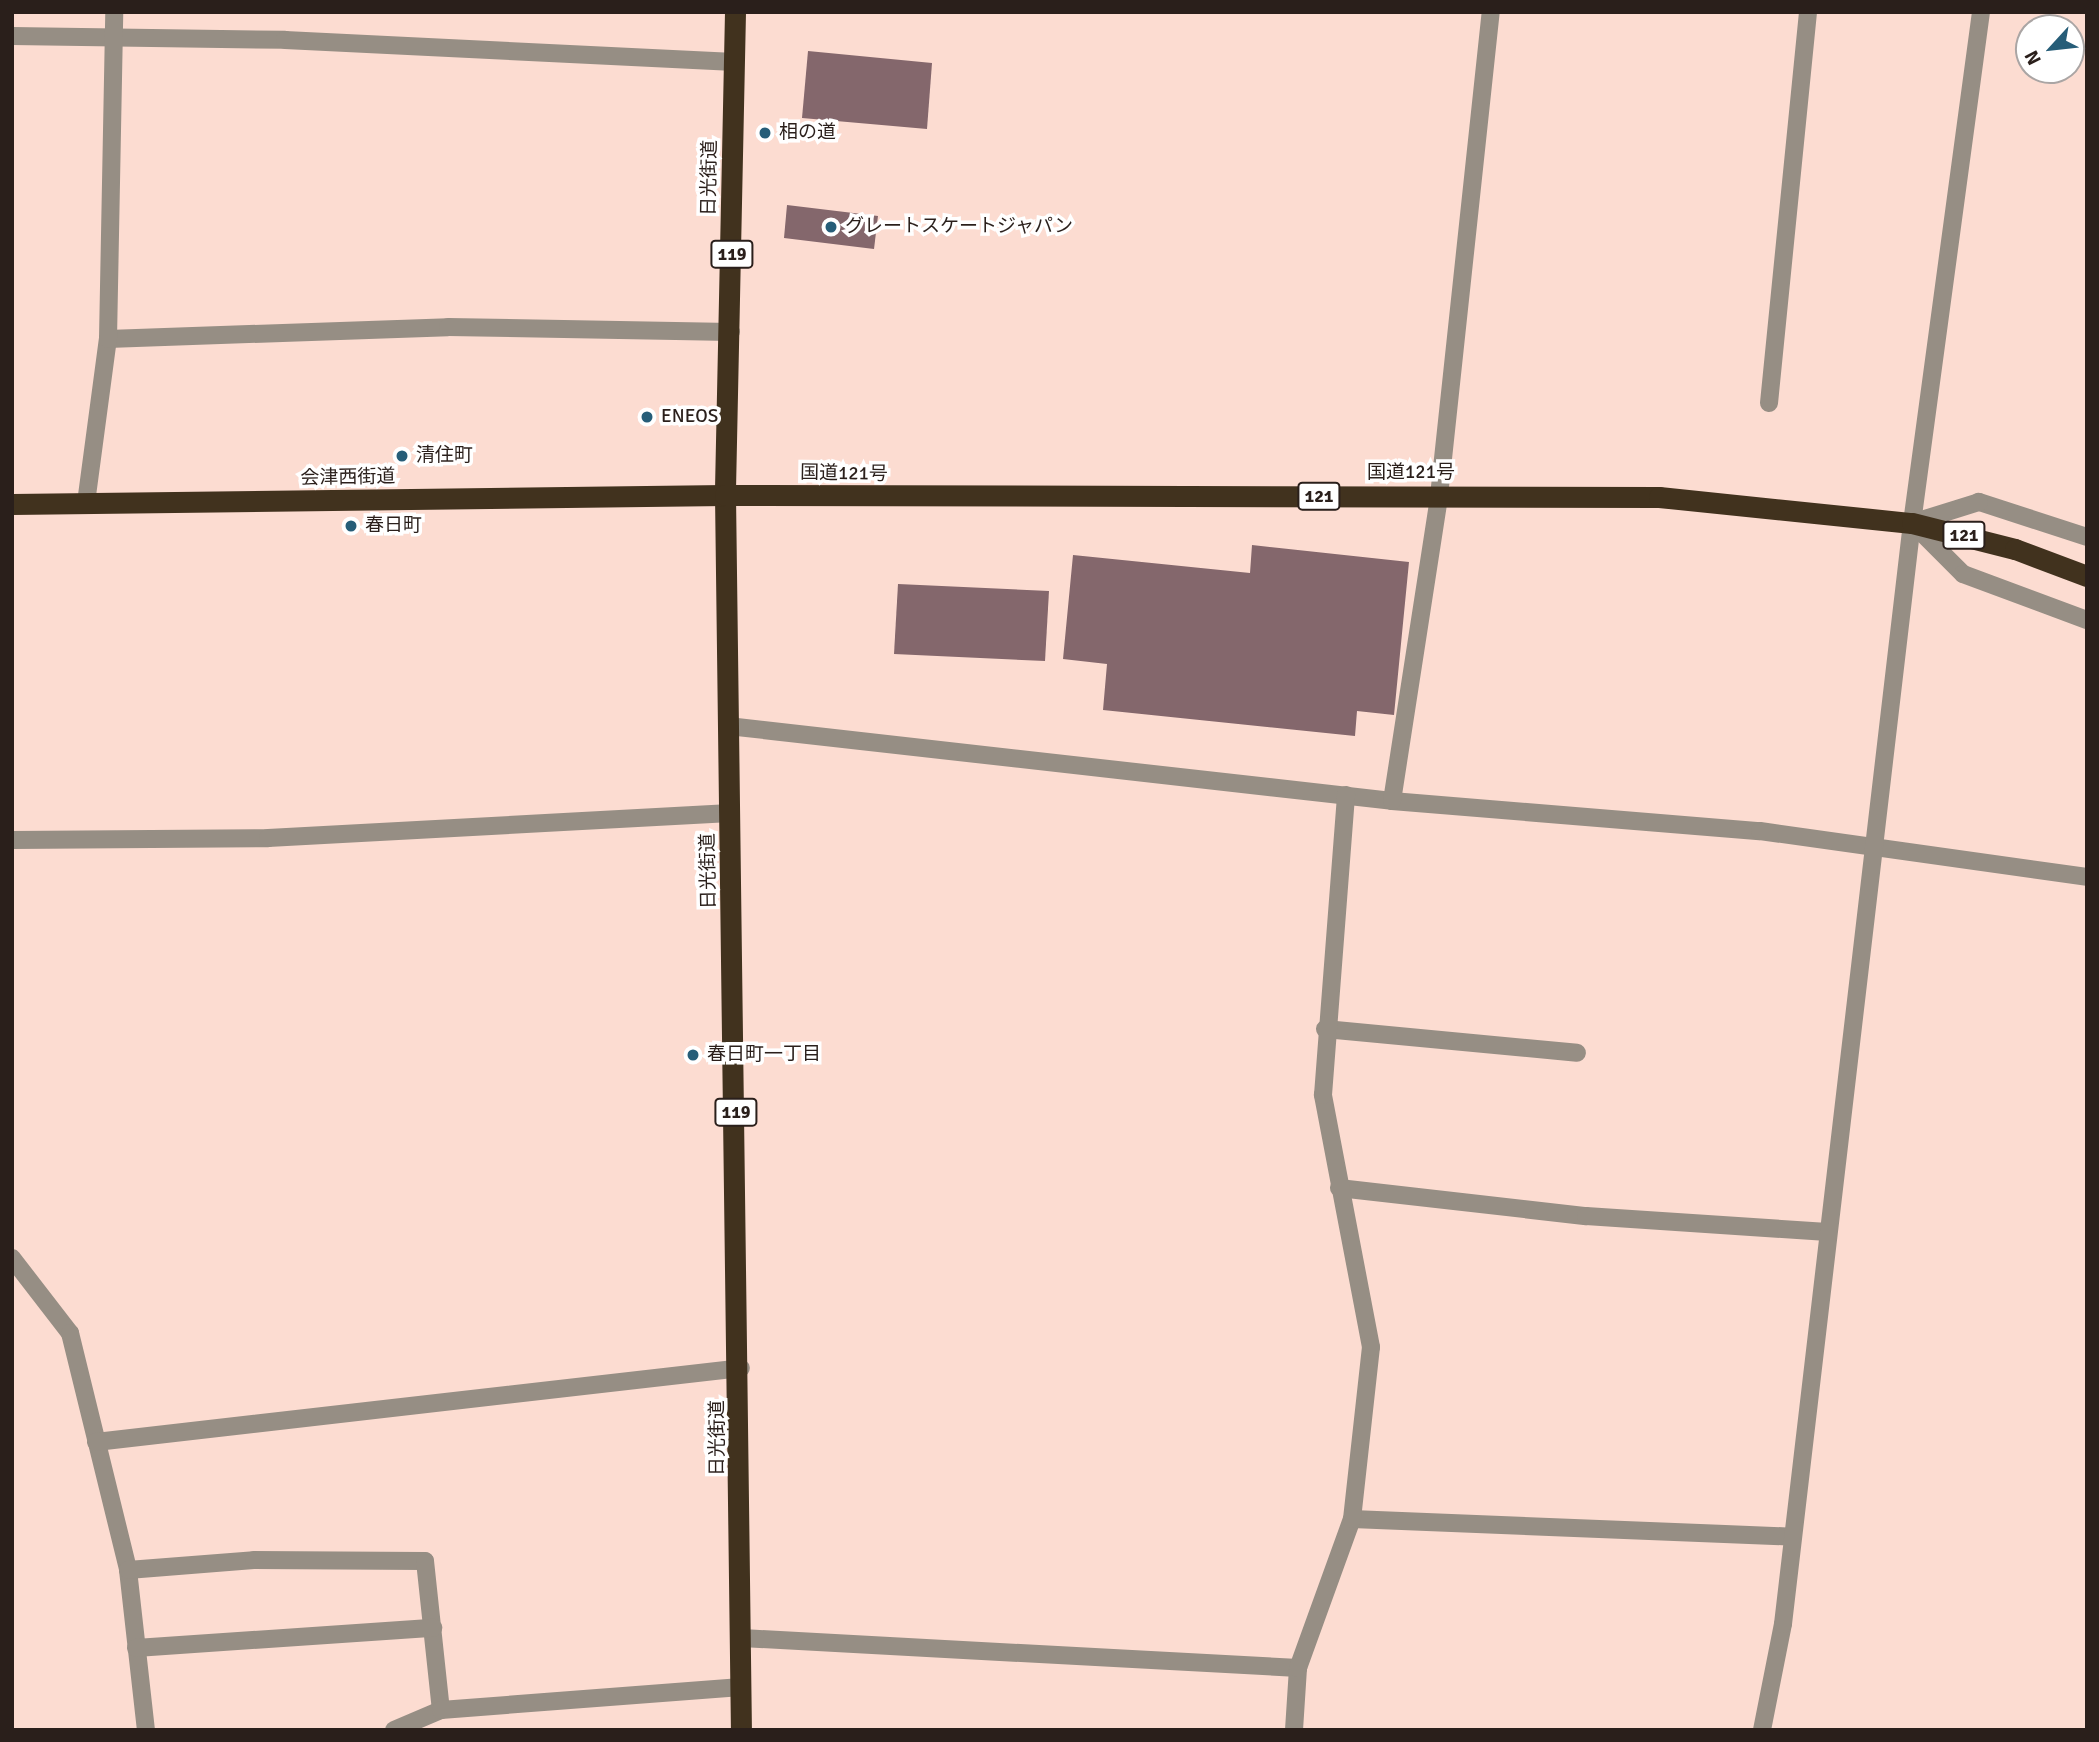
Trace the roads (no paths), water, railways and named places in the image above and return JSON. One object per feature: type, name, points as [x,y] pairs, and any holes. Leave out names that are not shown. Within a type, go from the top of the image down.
[{"type":"highway","name":"日光街道","points":[[735,12],[731,332],[725,495],[741,1368],[741,1730]]},
{"type":"highway","name":"国道121号","points":[[725,495],[1439,496],[1733,501],[1912,523],[2015,549],[2087,576]]},
{"type":"highway","name":"会津西街道","points":[[12,504],[725,495]]},
{"type":"street","points":[[86,503],[108,339],[114,12]]},
{"type":"street","points":[[1392,801],[1439,496],[1491,12]]},
{"type":"street","points":[[1769,403],[1808,12]]},
{"type":"street","points":[[1762,1730],[1792,1537],[1912,523],[1981,12]]},
{"type":"street","points":[[12,36],[115,36],[734,62]]},
{"type":"street","points":[[108,339],[448,327],[731,332]]},
{"type":"street","points":[[1912,523],[1979,502],[2087,537]]},
{"type":"street","points":[[1912,523],[1963,574],[2087,620]]},
{"type":"street","points":[[728,726],[1392,801],[1760,831],[1875,851],[2087,877]]},
{"type":"street","points":[[1294,1730],[1298,1668],[1352,1519],[1371,1347],[1323,1096],[1325,1028],[1346,795]]},
{"type":"street","points":[[12,840],[268,838],[730,813]]},
{"type":"street","points":[[1325,1028],[1577,1053]]},
{"type":"street","points":[[1339,1188],[1586,1216],[1827,1232]]},
{"type":"street","points":[[12,1258],[70,1333],[128,1570],[146,1730]]},
{"type":"street","points":[[96,1442],[318,1421],[741,1368]]},
{"type":"street","points":[[1352,1519],[1792,1537]]},
{"type":"street","points":[[128,1570],[254,1560],[425,1561],[442,1710]]},
{"type":"street","points":[[136,1648],[433,1628]]},
{"type":"street","points":[[742,1638],[1298,1668]]},
{"type":"street","points":[[394,1730],[442,1710],[741,1687]]},
{"type":"place","name":"相の道","points":[[765,133]]},
{"type":"place","name":"グレートスケートジャパン","points":[[831,227]]},
{"type":"place","name":"ENEOS","points":[[647,417]]},
{"type":"place","name":"清住町","points":[[402,456]]},
{"type":"place","name":"春日町","points":[[351,526]]},
{"type":"place","name":"春日町一丁目","points":[[693,1055]]}]
